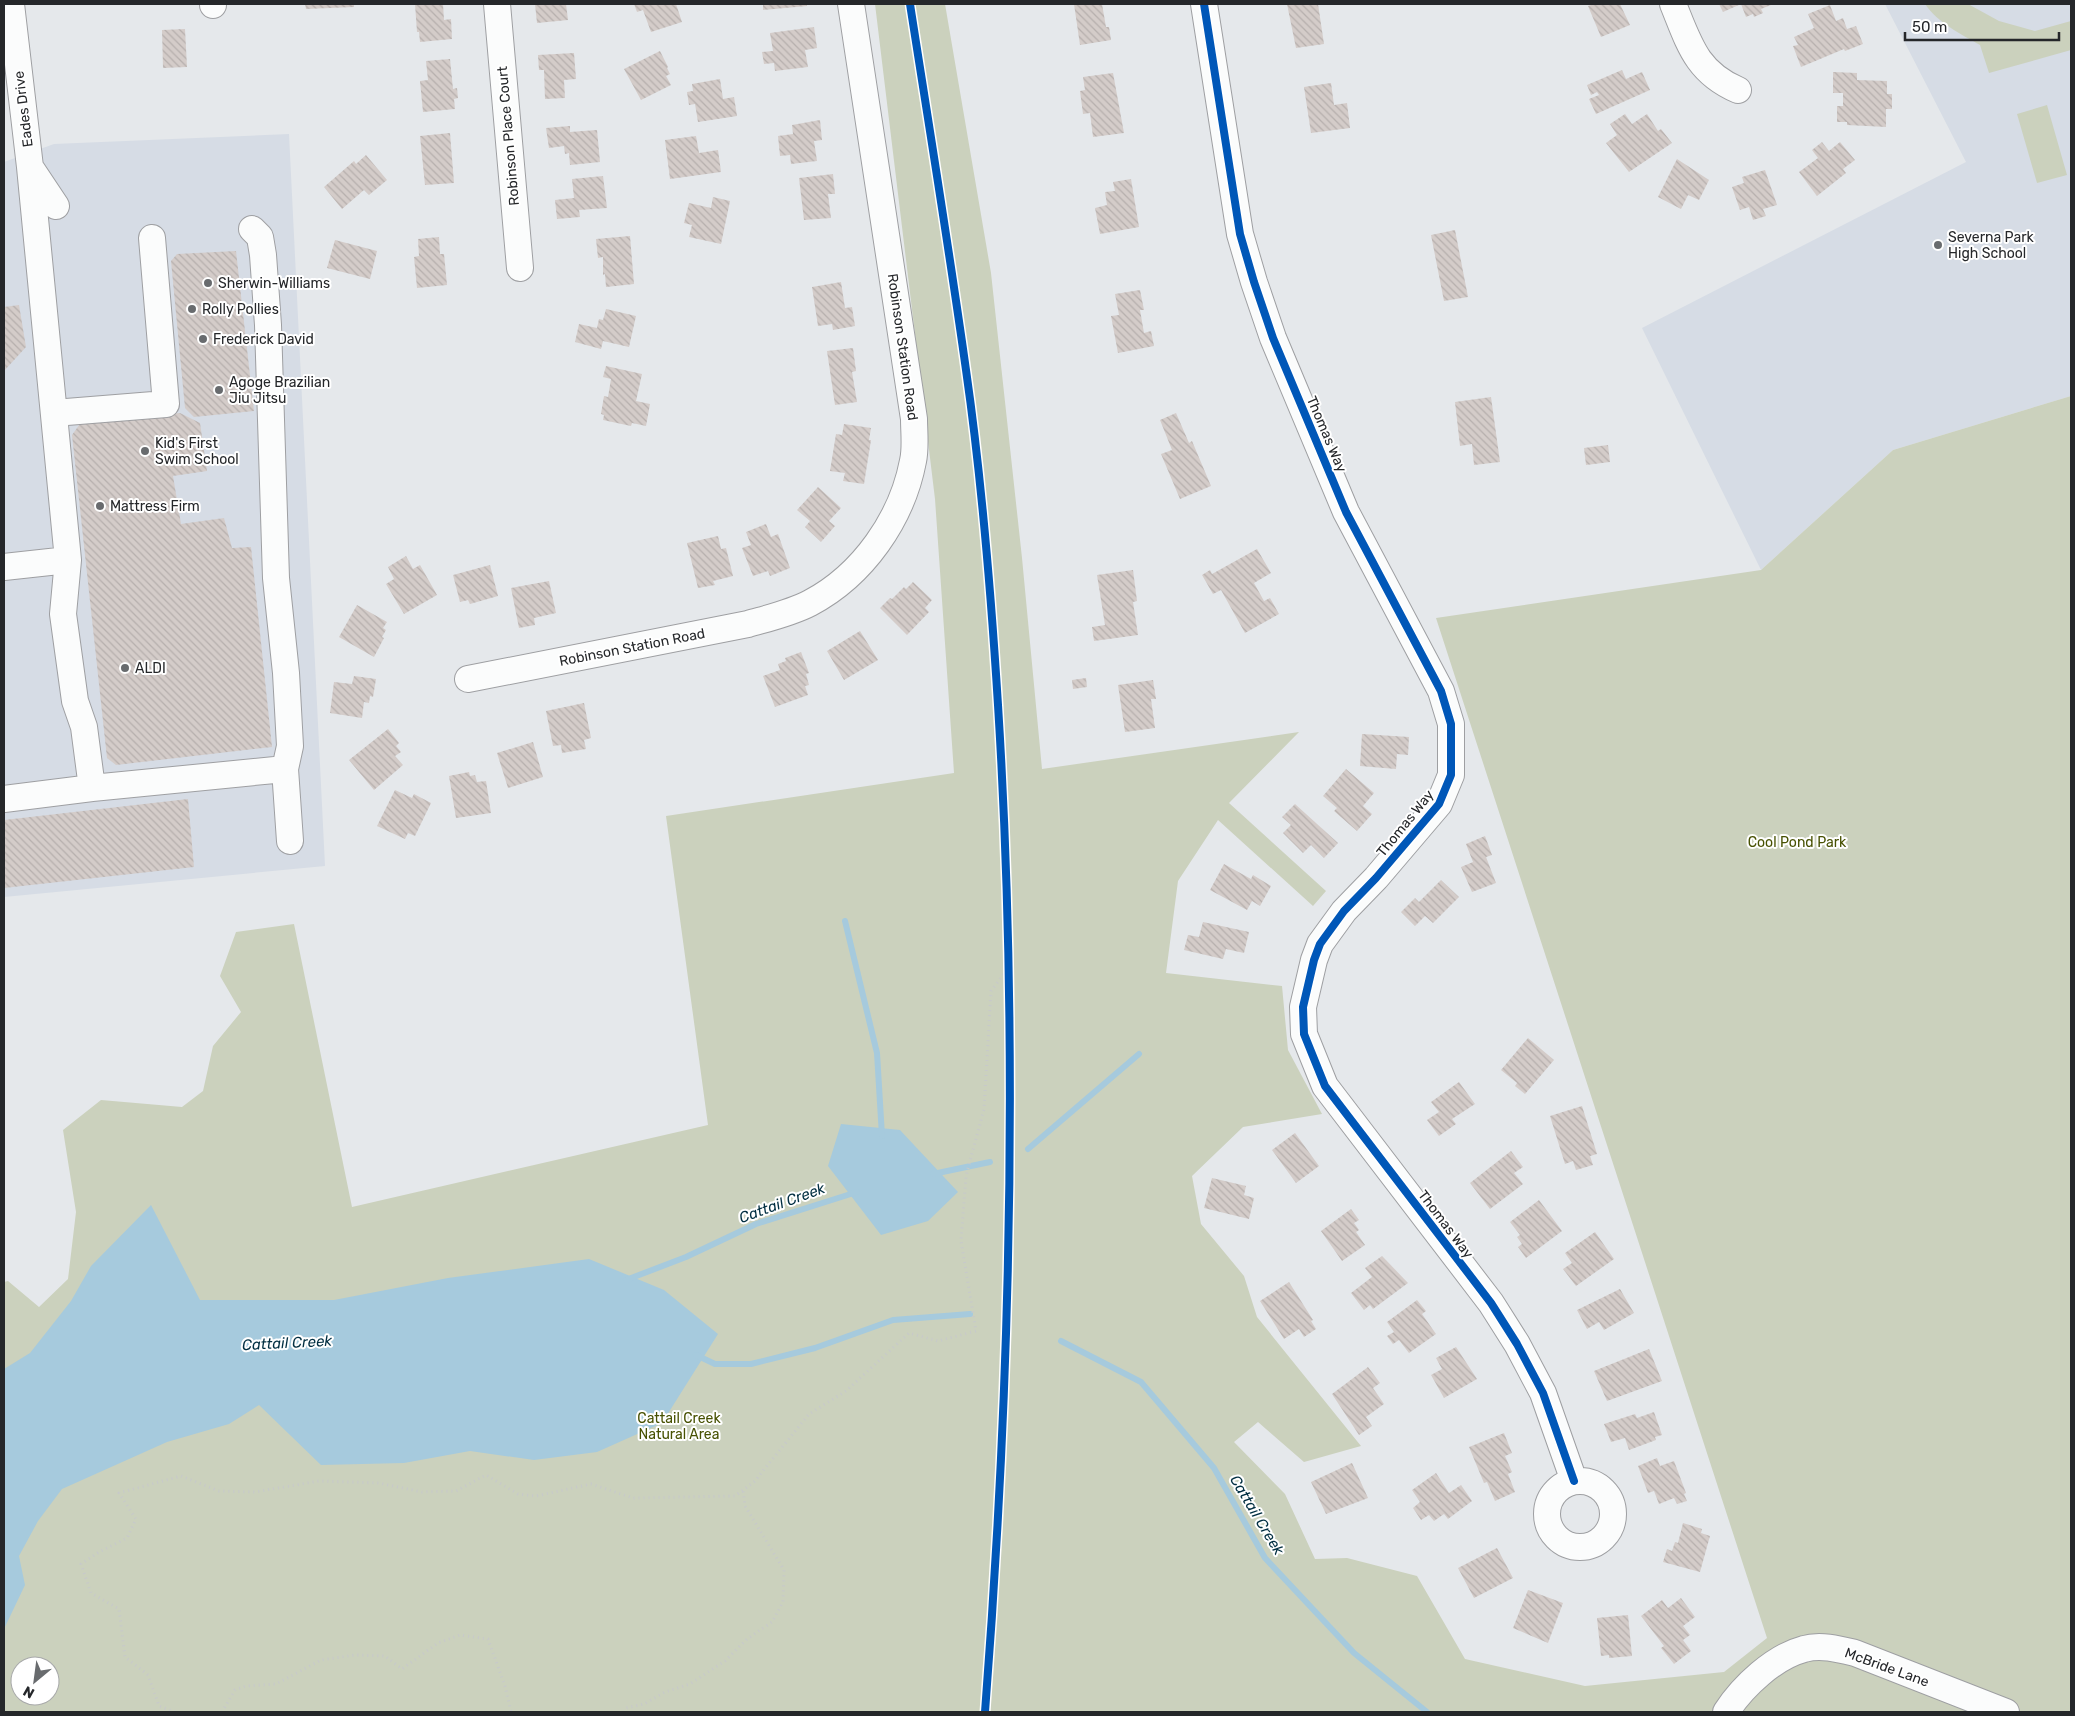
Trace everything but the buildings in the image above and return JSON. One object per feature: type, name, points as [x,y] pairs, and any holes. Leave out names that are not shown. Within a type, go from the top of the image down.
[{"type":"street","name":"Eades Drive","points":[[11,4],[9,37],[30,167],[56,206]]},
{"type":"street","name":"Robinson Place Court","points":[[497,4],[520,268]]},
{"type":"street","name":"Robinson Station Road","points":[[468,679],[748,624],[781,614],[809,603],[833,589],[862,563],[884,533],[904,495],[914,460],[914,419],[851,4]]},
{"type":"street","name":"Thomas Way","points":[[1204,4],[1240,234],[1273,338],[1346,512],[1441,691],[1451,724],[1453,745],[1451,775],[1440,804],[1420,829],[1334,922],[1320,944],[1314,960],[1303,1008],[1304,1034],[1325,1086],[1491,1303],[1517,1344],[1543,1393],[1574,1481]]},
{"type":"street","points":[[1673,4],[1689,43],[1703,68],[1713,77],[1738,90]]},
{"type":"street","points":[[30,167],[68,560],[63,614],[75,701],[84,727],[92,788]]},
{"type":"street","points":[[252,229],[260,237],[268,325],[276,578],[286,673],[290,746],[285,769],[290,841]]},
{"type":"street","points":[[54,413],[166,404],[152,238]]},
{"type":"street","points":[[4,567],[68,560]]},
{"type":"street","points":[[4,799],[92,788],[285,769]]},
{"type":"street","name":"McBride Lane","points":[[1726,1712],[1754,1680],[1783,1658],[1805,1648],[1831,1648],[1855,1653],[2006,1712]]},
{"type":"path","points":[[1010,963],[1010,985]]},
{"type":"path","points":[[175,1712],[159,1706],[148,1675],[125,1657],[119,1609],[91,1593],[81,1564],[98,1552],[127,1538],[136,1519],[119,1493],[181,1476],[219,1491],[256,1492],[319,1481],[379,1483],[422,1492],[456,1491],[486,1475],[518,1494],[536,1496],[591,1484],[633,1498],[735,1496],[754,1482],[808,1414],[846,1391],[909,1333],[938,1341],[976,1331],[961,1241],[966,1176],[984,1109],[990,991],[1010,963]]},
{"type":"path","points":[[624,1712],[626,1708],[644,1704],[665,1692],[690,1684],[725,1661],[747,1639],[772,1622],[783,1602],[784,1570],[744,1506],[743,1490]]},
{"type":"path","points":[[222,1712],[235,1690],[246,1686],[276,1684],[321,1660],[355,1655],[385,1656],[402,1669],[438,1643],[460,1635],[488,1639],[505,1686],[511,1712]]},
{"type":"shaded area","name":"Severna Park High School","points":[[1885,4],[2071,4],[2071,396],[1893,450],[1761,570],[1642,328],[1966,162]]},
{"type":"shaded area","points":[[289,134],[325,866],[4,897],[4,162],[54,144]]},
{"type":"green space","points":[[875,4],[945,4],[991,273],[1022,558],[1042,769],[1299,732],[1229,803],[1326,891],[1313,906],[1218,820],[1178,881],[1166,973],[1282,986],[1288,1050],[1322,1114],[1243,1127],[1192,1176],[1201,1224],[1244,1276],[1257,1317],[1361,1446],[1304,1462],[1258,1422],[1234,1442],[1285,1494],[1315,1559],[1347,1558],[1417,1576],[1465,1659],[1585,1686],[1724,1672],[1767,1638],[1436,618],[1761,570],[1893,450],[2071,396],[2071,1712],[4,1712],[4,1282],[8,1281],[39,1307],[68,1279],[76,1212],[63,1130],[101,1100],[182,1107],[203,1091],[213,1046],[241,1012],[220,976],[236,932],[294,924],[352,1207],[708,1125],[666,816],[954,773],[935,499]]},
{"type":"green space","points":[[1925,4],[1968,4],[1999,21],[2035,31],[2071,21],[2071,50],[1989,73],[1980,45],[1936,17]]},
{"type":"green space","points":[[2047,105],[2067,175],[2037,183],[2017,114]]},
{"type":"water","points":[[841,1124],[900,1130],[958,1192],[928,1221],[881,1235],[828,1166]]},
{"type":"water","points":[[151,1205],[200,1300],[334,1300],[448,1278],[589,1259],[664,1290],[718,1334],[662,1423],[597,1452],[534,1460],[470,1451],[404,1463],[321,1465],[259,1405],[229,1424],[167,1442],[62,1489],[38,1521],[19,1556],[25,1585],[4,1629],[4,1369],[30,1353],[71,1301],[91,1266]]},
{"type":"waterway","points":[[845,921],[877,1053],[882,1136]]},
{"type":"waterway","name":"Cattail Creek","points":[[1028,1149],[1139,1054]]},
{"type":"waterway","name":"Cattail Creek","points":[[933,1174],[990,1162]]},
{"type":"waterway","name":"Cattail Creek","points":[[626,1280],[686,1257],[756,1224],[857,1192]]},
{"type":"waterway","name":"Cattail Creek","points":[[696,1355],[715,1364],[751,1364],[815,1348],[893,1320],[970,1314]]},
{"type":"waterway","name":"Cattail Creek","points":[[1061,1341],[1141,1382],[1214,1468],[1265,1558],[1354,1653],[1427,1712]]},
{"type":"cycle path","points":[[910,4],[953,278],[977,453],[992,621],[1005,831],[1010,1083],[1009,1209],[1001,1461],[985,1712]]},
{"type":"cycle path","points":[[1204,4],[1240,234],[1273,338],[1346,512],[1441,691],[1451,724],[1451,775],[1439,804],[1376,878],[1344,911],[1320,944],[1314,960],[1303,1007],[1304,1034],[1325,1086],[1491,1303],[1517,1344],[1543,1393],[1574,1481]]},
{"type":"place","name":"Severna Park High School","points":[[1938,245]]},
{"type":"place","name":"Sherwin-Williams","points":[[208,283]]},
{"type":"place","name":"Rolly Pollies","points":[[192,309]]},
{"type":"place","name":"Frederick David","points":[[203,339]]},
{"type":"place","name":"Agoge Brazilian Jiu Jitsu","points":[[219,390]]},
{"type":"place","name":"Kid's First Swim School","points":[[145,451]]},
{"type":"place","name":"Mattress Firm","points":[[100,506]]},
{"type":"place","name":"ALDI","points":[[125,668]]},
{"type":"park label","name":"Cool Pond Park","points":[[1797,842]]},
{"type":"park label","name":"Cattail Creek Natural Area","points":[[679,1426]]}]
